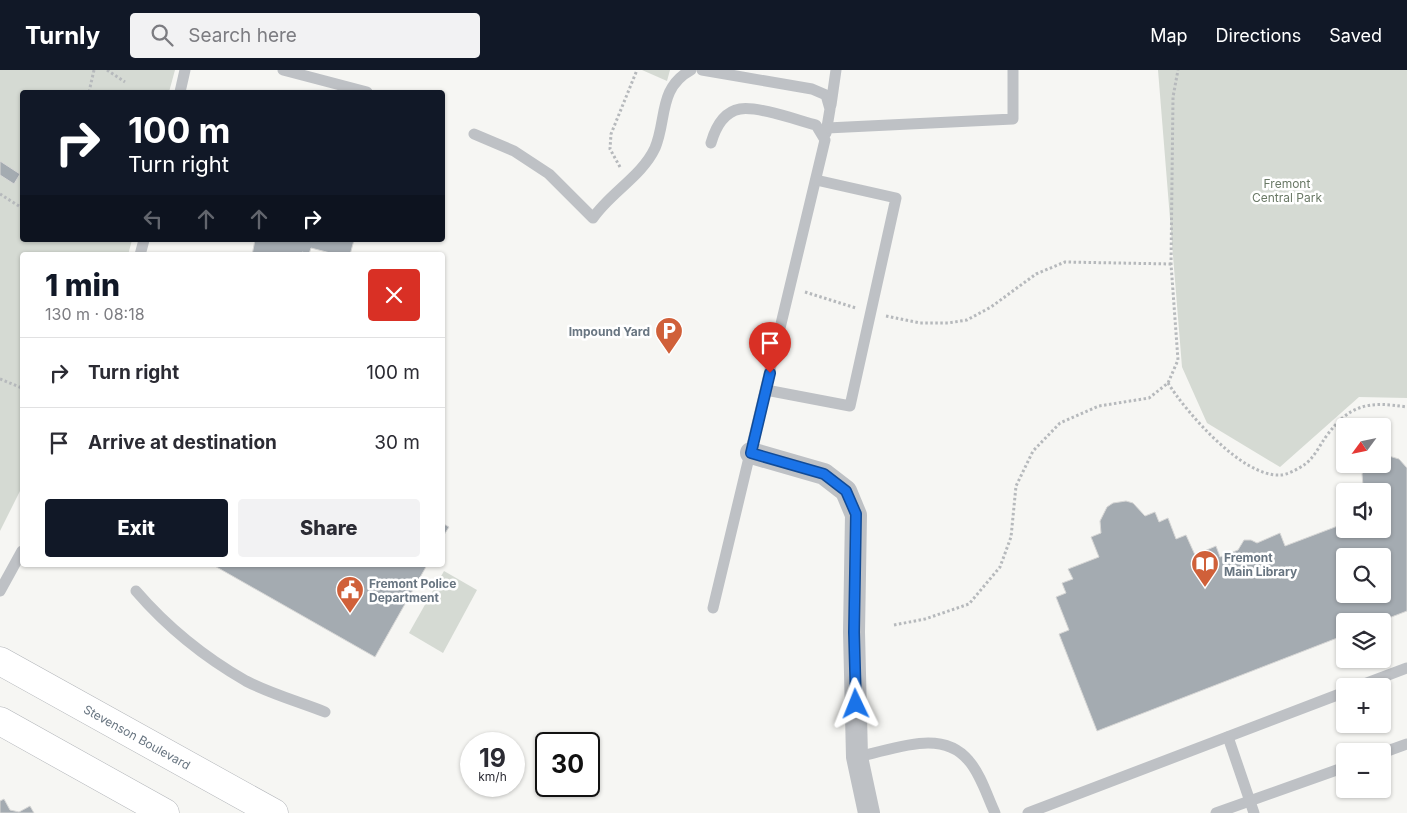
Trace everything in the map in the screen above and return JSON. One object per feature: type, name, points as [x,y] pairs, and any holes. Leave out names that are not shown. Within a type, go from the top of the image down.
[{"type":"main road","name":"Stevenson Boulevard","points":[[0,661],[274,813]]},
{"type":"main road","points":[[0,721],[165,813]]},
{"type":"street","points":[[751,453],[824,474],[846,491],[856,514],[854,632],[858,813]]},
{"type":"street","points":[[858,762],[869,813]]},
{"type":"lane","points":[[181,90],[186,70]]},
{"type":"lane","points":[[283,70],[359,90]]},
{"type":"lane","points":[[474,134],[514,151],[548,174],[593,218],[602,205],[632,177],[655,148],[663,108],[671,88],[681,75],[690,70]]},
{"type":"lane","points":[[702,70],[812,89],[826,95],[830,109]]},
{"type":"lane","points":[[713,608],[816,180],[825,140],[836,70]]},
{"type":"lane","points":[[827,128],[1013,119],[1013,70]]},
{"type":"lane","points":[[711,143],[716,128],[726,116],[739,109],[766,112],[816,125],[825,140]]},
{"type":"lane","points":[[766,390],[850,406],[896,198],[816,180]]},
{"type":"lane","points":[[0,591],[20,556]]},
{"type":"lane","points":[[136,591],[158,616],[188,643],[248,681],[326,712]]},
{"type":"lane","points":[[1380,678],[1407,668]]},
{"type":"lane","points":[[1028,813],[1336,695]]},
{"type":"lane","points":[[1228,737],[1252,807]]},
{"type":"lane","points":[[858,762],[929,742],[952,746],[970,761],[995,813]]},
{"type":"lane","points":[[1391,750],[1407,744]]},
{"type":"lane","points":[[1216,813],[1252,807],[1336,771]]},
{"type":"path","points":[[91,90],[94,70]]},
{"type":"path","points":[[107,70],[125,82]]},
{"type":"path","points":[[632,177],[619,166],[610,149],[611,134],[637,70]]},
{"type":"path","points":[[894,625],[925,619],[969,604],[1000,566],[1011,537],[1016,486],[1033,451],[1060,423],[1099,406],[1149,398],[1168,383],[1178,360],[1171,264],[1173,97],[1178,70]]},
{"type":"path","points":[[0,194],[20,207]]},
{"type":"path","points":[[790,288],[871,312],[920,323],[948,323],[967,320],[1036,274],[1065,262],[1171,264]]},
{"type":"path","points":[[0,379],[20,387]]},
{"type":"path","points":[[1168,383],[1193,418],[1228,451],[1244,463],[1269,474],[1280,476],[1305,464],[1335,425],[1348,412],[1364,405],[1382,403],[1407,407]]},
{"type":"green space","points":[[0,70],[175,70],[170,90],[20,90],[20,242],[131,242],[129,252],[20,252],[20,491],[0,531]]},
{"type":"green space","points":[[642,70],[670,70],[667,81]]},
{"type":"green space","name":"Fremont Central Park","points":[[1158,70],[1407,70],[1407,398],[1359,397],[1280,467],[1207,423],[1182,367]]},
{"type":"green space","points":[[444,571],[477,590],[443,653],[409,633]]},
{"type":"building","points":[[0,161],[20,174],[14,184],[0,175]]},
{"type":"building","points":[[255,242],[353,242],[351,252],[326,252],[311,248],[310,252],[253,252]]},
{"type":"building","name":"Fremont Main Library","points":[[1391,457],[1399,459],[1407,468],[1407,611],[1391,617],[1391,613],[1336,613],[1336,638],[1097,731],[1059,634],[1069,630],[1056,597],[1066,593],[1062,583],[1073,579],[1068,569],[1099,557],[1091,537],[1101,533],[1100,521],[1107,507],[1113,503],[1126,501],[1133,503],[1145,516],[1155,512],[1159,522],[1168,518],[1176,539],[1186,535],[1195,555],[1216,546],[1220,557],[1238,550],[1244,540],[1251,540],[1257,543],[1280,533],[1285,546],[1336,527],[1336,538],[1391,538],[1391,483],[1363,483],[1362,474],[1391,473]]},
{"type":"building","points":[[445,525],[449,527],[445,533]]},
{"type":"building","name":"Fremont Police Department","points":[[217,567],[426,567],[375,657]]},
{"type":"building","points":[[4,799],[10,810],[19,812],[30,806],[34,813],[0,813],[0,801]]},
{"type":"place","name":"Impound Yard","points":[[669,355]]},
{"type":"place","name":"Fremont Main Library","points":[[1205,588]]},
{"type":"place","name":"Fremont Police Department","points":[[350,614]]},
{"type":"route","points":[[770,373],[751,453],[824,474],[846,491],[856,514],[854,632],[856,704]]}]
